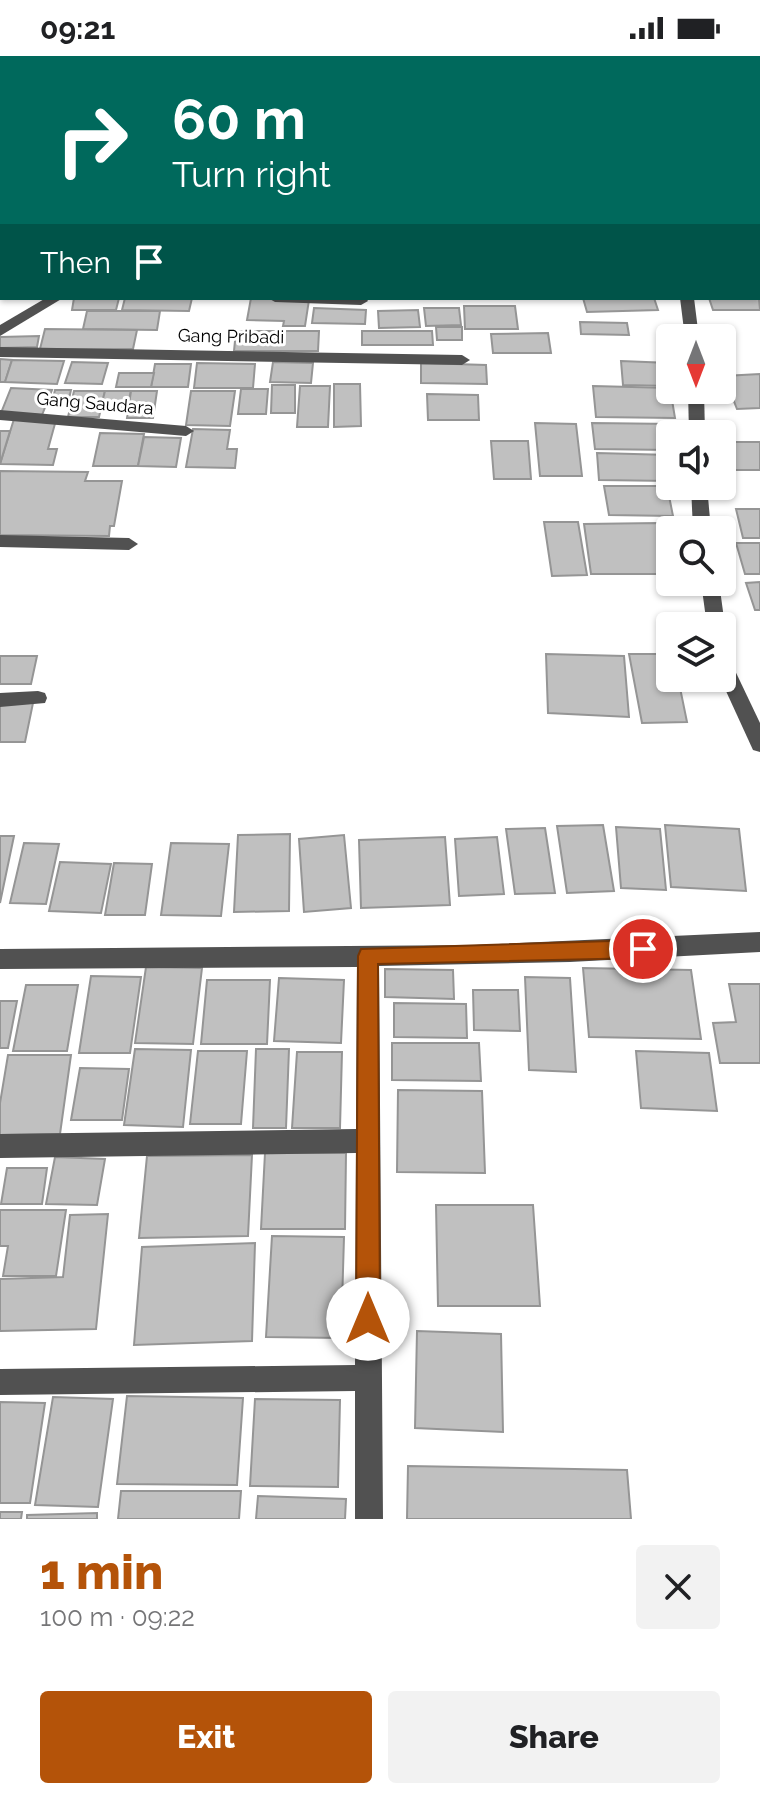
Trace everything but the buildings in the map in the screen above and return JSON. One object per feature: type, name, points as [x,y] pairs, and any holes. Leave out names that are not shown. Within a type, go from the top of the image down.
[{"type":"street","points":[[0,331],[53,300]]},
{"type":"street","points":[[332,300],[361,301]]},
{"type":"street","points":[[687,300],[690,324]]},
{"type":"street","name":"Gang Pribadi","points":[[0,352],[462,360]]},
{"type":"street","name":"Gang Saudara","points":[[0,415],[186,431]]},
{"type":"street","points":[[0,541],[129,544]]},
{"type":"street","points":[[736,692],[760,744]]},
{"type":"street","points":[[0,700],[38,698]]},
{"type":"street","points":[[0,959],[368,956],[674,948],[760,942]]},
{"type":"street","points":[[368,956],[369,1519]]},
{"type":"street","points":[[0,1146],[368,1141]]},
{"type":"street","points":[[0,1382],[368,1378]]},
{"type":"route","points":[[368,1319],[368,956],[643,949]]}]
